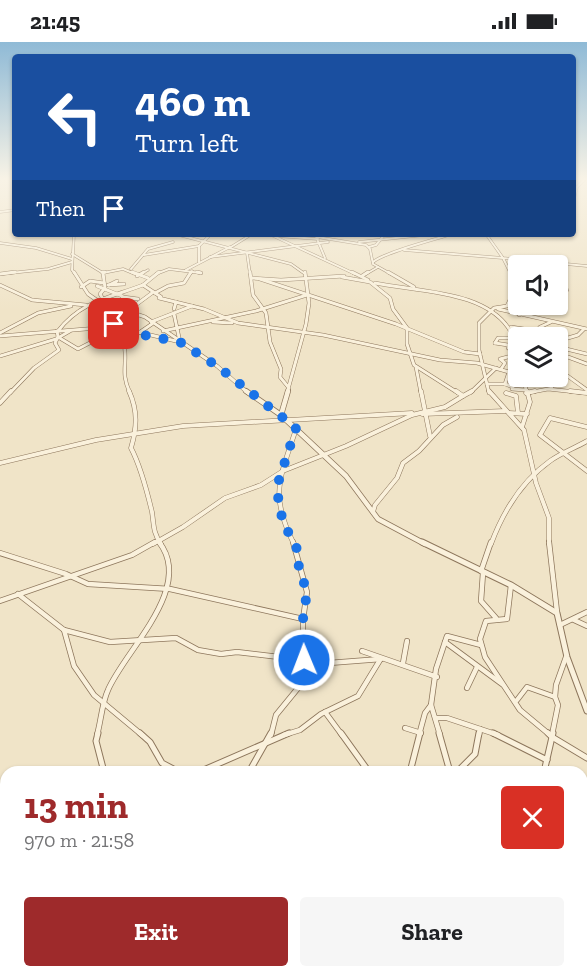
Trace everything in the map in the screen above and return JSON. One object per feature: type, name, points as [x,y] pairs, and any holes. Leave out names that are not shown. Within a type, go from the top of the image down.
[{"type":"street","points":[[74,237],[72,270],[81,287],[101,301],[129,310],[203,356],[244,390],[281,415],[346,476],[373,512],[393,530],[511,585],[557,613]]},
{"type":"street","points":[[189,237],[297,266],[305,272],[309,295],[303,331],[281,415]]},
{"type":"street","points":[[144,255],[199,246],[208,237]]},
{"type":"street","points":[[278,237],[291,246],[360,275],[390,297],[393,309],[407,328],[410,353],[416,366],[430,437]]},
{"type":"street","points":[[297,237],[318,238],[369,247],[376,245],[382,239]]},
{"type":"street","points":[[345,243],[402,237]]},
{"type":"street","points":[[373,262],[382,254],[404,250],[443,237]]},
{"type":"street","points":[[487,237],[501,252],[510,273],[518,283],[507,306],[492,310],[478,327],[481,364],[491,397],[521,427],[530,447],[534,474],[549,518],[549,550],[557,613],[567,657],[587,711]]},
{"type":"street","points":[[186,270],[245,238],[254,241]]},
{"type":"street","points":[[318,238],[326,259]]},
{"type":"street","points":[[210,257],[291,246],[318,238],[334,241]]},
{"type":"street","points":[[131,269],[148,249],[173,242]]},
{"type":"street","points":[[0,243],[36,248],[72,258],[103,273],[118,267],[131,269],[137,276],[148,279]]},
{"type":"street","points":[[199,246],[199,262]]},
{"type":"street","points":[[369,247],[373,262],[378,267],[422,290]]},
{"type":"street","points":[[404,250],[587,266]]},
{"type":"street","points":[[249,253],[253,295],[266,313],[267,327],[280,369],[280,377],[289,388]]},
{"type":"street","points":[[0,272],[48,269],[72,258]]},
{"type":"street","points":[[252,278],[307,279],[366,275],[378,267]]},
{"type":"street","points":[[0,403],[34,368],[59,350],[55,343],[58,338],[57,331],[71,314],[87,305],[143,285],[148,279],[167,268],[201,273]]},
{"type":"street","points":[[137,276],[148,270]]},
{"type":"street","points":[[129,310],[168,286],[184,283],[192,272]]},
{"type":"street","points":[[103,273],[106,286]]},
{"type":"street","points":[[342,277],[422,290],[508,313]]},
{"type":"street","points":[[260,279],[407,328],[468,353],[481,354]]},
{"type":"street","points":[[81,287],[90,281],[106,286],[123,297],[138,299]]},
{"type":"street","points":[[117,281],[106,286],[100,294],[101,308],[115,317],[132,323],[136,333]]},
{"type":"street","points":[[97,286],[124,284]]},
{"type":"street","points":[[0,285],[32,300],[87,305]]},
{"type":"street","points":[[143,285],[161,297],[159,298],[192,306],[245,324]]},
{"type":"street","points":[[163,331],[263,309],[309,295]]},
{"type":"street","points":[[114,306],[123,302],[123,297]]},
{"type":"street","points":[[174,309],[176,302]]},
{"type":"street","points":[[0,335],[38,313],[79,305]]},
{"type":"street","points":[[102,766],[96,741],[105,704],[113,682],[162,604],[166,591],[168,560],[167,552],[158,541],[152,528],[152,514],[137,459],[131,448],[136,435],[134,402],[125,385],[123,370],[127,358],[124,344],[136,333],[150,328],[151,323],[192,306]]},
{"type":"street","points":[[492,310],[511,327]]},
{"type":"street","points":[[174,314],[180,342]]},
{"type":"street","points":[[519,315],[585,328]]},
{"type":"street","points":[[115,317],[114,324],[117,330]]},
{"type":"street","points":[[209,322],[303,331],[440,360],[462,360],[508,372],[505,384]]},
{"type":"street","points":[[544,327],[552,322]]},
{"type":"street","points":[[0,335],[98,328],[114,324]]},
{"type":"street","points":[[98,328],[111,332]]},
{"type":"street","points":[[568,338],[578,335],[585,328]]},
{"type":"street","points":[[0,356],[58,338],[73,330]]},
{"type":"street","points":[[58,338],[78,349],[104,334],[117,330],[163,341],[180,342]]},
{"type":"street","points":[[95,340],[113,337]]},
{"type":"street","points":[[508,338],[498,338],[495,343],[508,345]]},
{"type":"street","points":[[568,349],[587,354]]},
{"type":"street","points":[[462,360],[468,353]]},
{"type":"street","points":[[426,413],[445,407],[479,386],[485,376],[505,363],[500,359],[508,356]]},
{"type":"street","points":[[568,357],[587,364]]},
{"type":"street","points":[[416,366],[463,396]]},
{"type":"street","points":[[568,377],[587,392]]},
{"type":"street","points":[[487,384],[505,384],[513,387],[512,389],[526,392],[545,389],[587,392]]},
{"type":"street","points":[[521,427],[530,402],[525,387]]},
{"type":"street","points":[[550,387],[558,391]]},
{"type":"street","points":[[506,393],[516,396],[518,413]]},
{"type":"street","points":[[0,463],[96,440],[183,426],[426,413],[460,415],[507,412],[527,414]]},
{"type":"street","points":[[0,601],[110,564],[158,541],[225,498],[261,485],[283,471],[417,414]]},
{"type":"street","points":[[373,512],[375,505],[385,496],[397,478],[403,463],[419,451],[430,437],[460,415]]},
{"type":"street","points":[[587,427],[550,418],[540,435],[587,471]]},
{"type":"street","points":[[253,766],[269,741],[276,715],[303,682],[303,619],[307,592],[299,568],[297,549],[284,524],[278,503],[278,486],[296,428]]},
{"type":"street","points":[[496,618],[481,601],[482,572],[495,533],[517,495],[534,474],[587,441]]},
{"type":"street","points":[[0,553],[88,584],[183,591],[303,619]]},
{"type":"street","points":[[511,585],[507,620],[496,618],[486,621],[481,627],[481,645],[491,669],[507,687],[520,709],[552,737],[587,758]]},
{"type":"street","points":[[17,594],[64,630],[110,642],[176,638],[198,650],[221,654],[237,652],[329,663],[381,659]]},
{"type":"street","points":[[560,625],[587,612]]},
{"type":"street","points":[[574,619],[587,626]]},
{"type":"street","points":[[64,630],[74,666],[94,695],[150,742],[162,763],[168,766]]},
{"type":"street","points":[[412,766],[425,713],[431,705],[437,677],[436,669],[447,636],[481,645]]},
{"type":"street","points":[[403,663],[407,641]]},
{"type":"street","points":[[445,642],[507,687]]},
{"type":"street","points":[[362,651],[381,659],[403,663],[437,677]]},
{"type":"street","points":[[545,766],[558,705],[555,697],[557,679],[567,657]]},
{"type":"street","points":[[213,766],[300,730],[325,712],[358,696],[381,659]]},
{"type":"street","points":[[467,688],[477,667]]},
{"type":"street","points":[[516,700],[521,691],[527,687],[555,697]]},
{"type":"street","points":[[431,705],[448,766]]},
{"type":"street","points":[[325,712],[365,766]]},
{"type":"street","points":[[436,718],[445,716],[471,728],[504,737],[547,759]]},
{"type":"street","points":[[405,728],[421,734]]},
{"type":"street","points":[[463,766],[475,754],[480,729]]},
{"type":"route","points":[[114,324],[117,330],[134,332],[163,341],[180,342],[217,366],[244,390],[296,428],[279,480],[278,503],[284,524],[297,549],[299,568],[307,592],[303,619],[304,660]]}]
